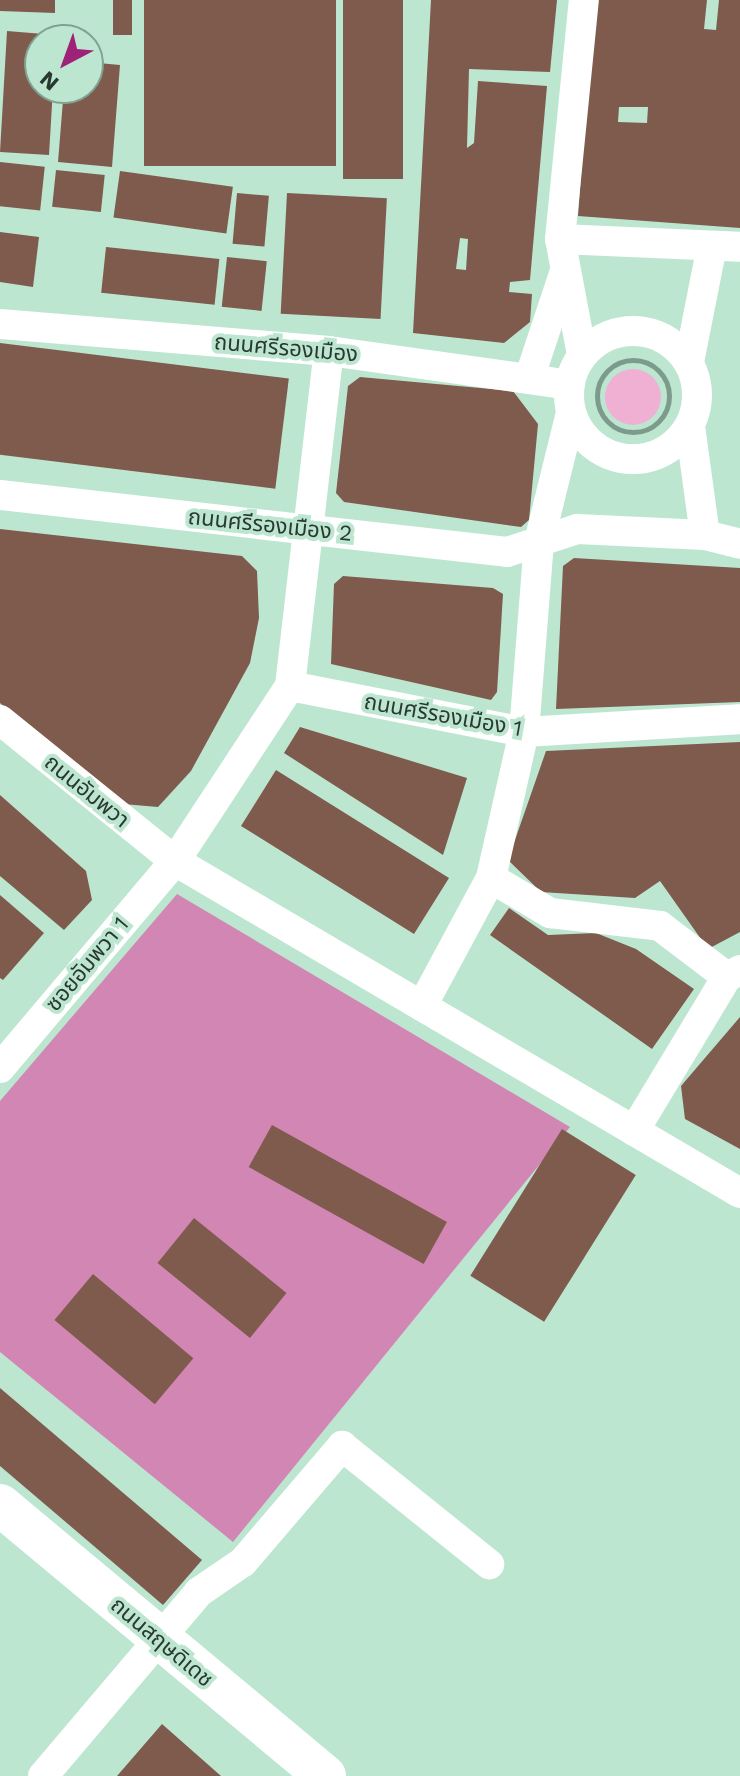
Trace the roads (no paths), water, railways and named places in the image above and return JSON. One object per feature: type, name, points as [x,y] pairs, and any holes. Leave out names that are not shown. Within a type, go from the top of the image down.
[{"type":"street","points":[[529,379],[562,254],[584,0]]},
{"type":"street","points":[[562,254],[726,247],[689,362]]},
{"type":"street","points":[[422,1006],[491,878],[524,732],[539,542],[580,401],[582,355],[562,254]]},
{"type":"street","name":"ถนนศรีรองเมือง","points":[[0,324],[329,351],[529,379],[580,401]]},
{"type":"street","points":[[582,355],[596,341],[635,330],[674,345],[689,362],[697,394],[690,426],[705,535]]},
{"type":"street","points":[[290,686],[329,351]]},
{"type":"street","points":[[580,401],[594,446],[636,459],[657,455],[690,426]]},
{"type":"street","name":"ถนนศรีรองเมือง 2","points":[[0,495],[507,552],[577,529],[705,535],[740,544]]},
{"type":"street","name":"ถนนศรีรองเมือง 1","points":[[290,686],[524,732],[740,719]]},
{"type":"street","name":"ซอยอัมพวา 1","points":[[0,1068],[175,861],[290,686]]},
{"type":"street","name":"ถนนอัมพวา","points":[[0,720],[175,861],[740,1193]]},
{"type":"street","points":[[491,878],[550,913],[660,926],[734,974],[634,1131]]},
{"type":"street","points":[[43,1776],[199,1592],[243,1562],[342,1446],[489,1564]]},
{"type":"street","name":"ถนนสฤษดิเดช","points":[[0,1505],[325,1776]]}]
